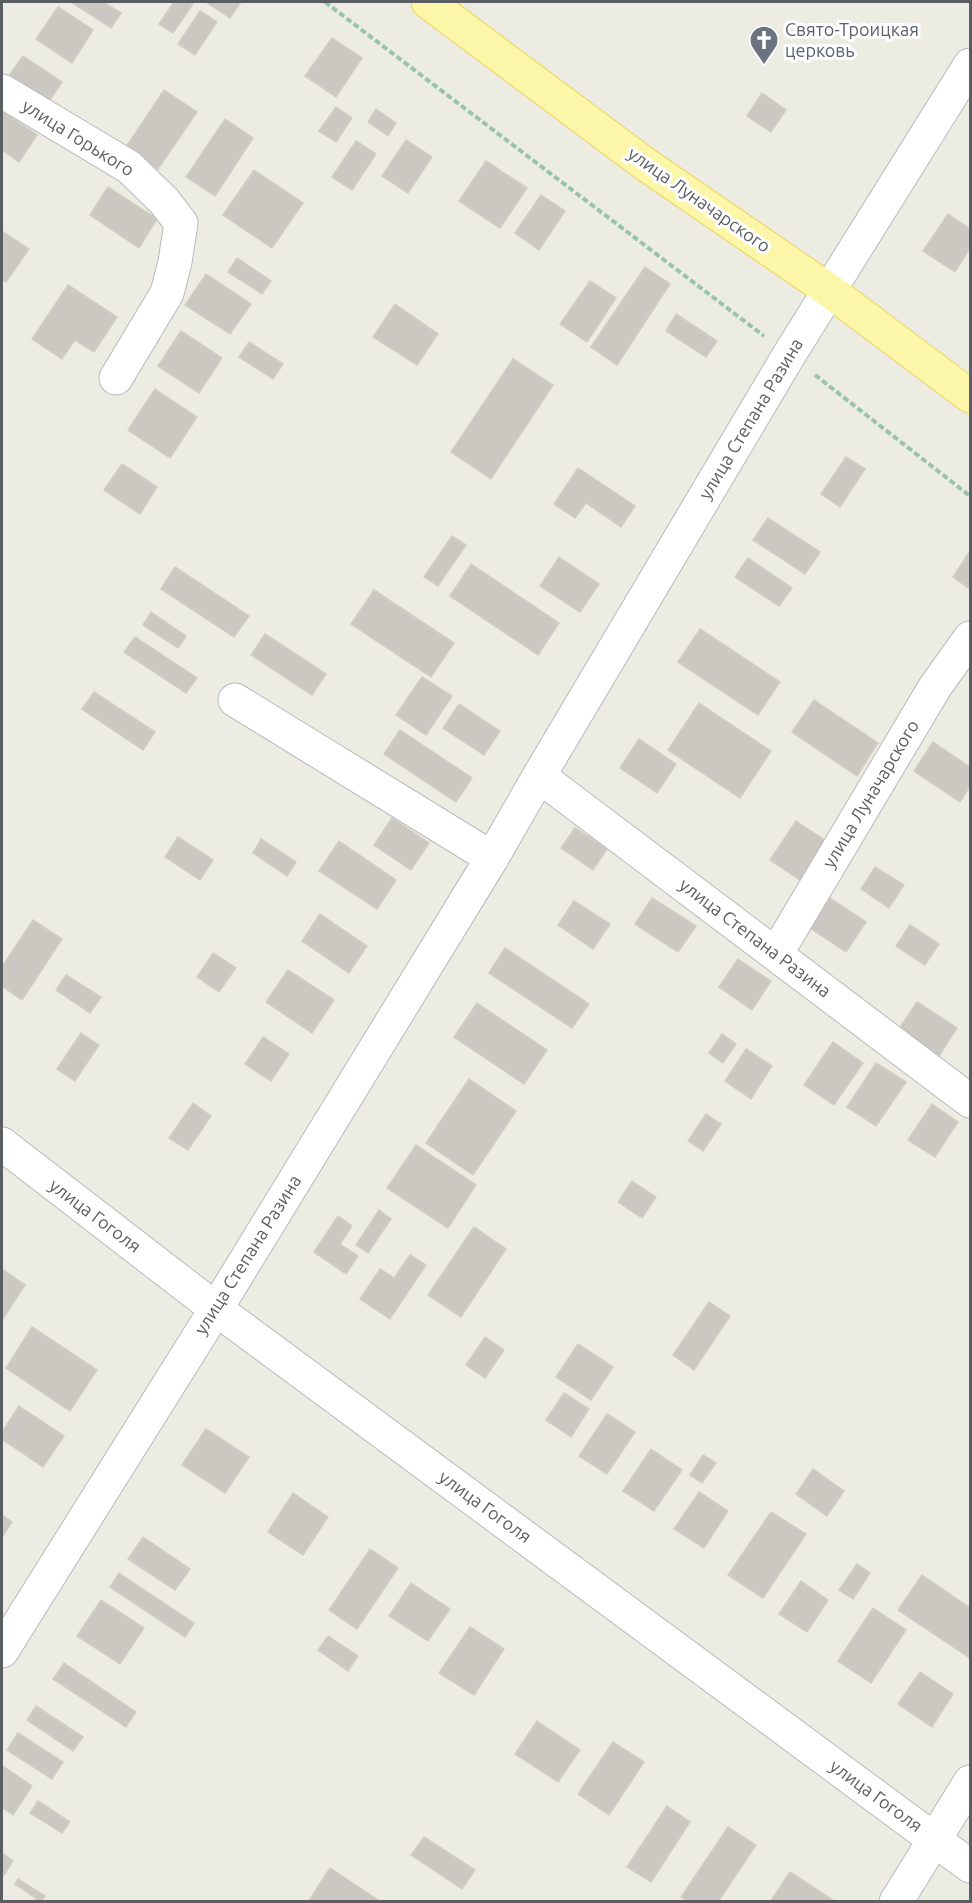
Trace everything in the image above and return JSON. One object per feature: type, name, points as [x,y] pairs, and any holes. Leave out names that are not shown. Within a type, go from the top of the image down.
[{"type":"main road","name":"улица Луначарского","points":[[428,2],[645,164],[830,291],[970,396]]},
{"type":"street","name":"улица Степана Разина","points":[[2,1651],[216,1309],[492,858],[789,355],[970,65]]},
{"type":"street","name":"улица Горького","points":[[2,91],[129,167],[164,201],[181,223],[176,262],[167,293],[116,378]]},
{"type":"street","name":"улица Луначарского","points":[[776,954],[935,687],[970,638]]},
{"type":"street","points":[[235,700],[492,858]]},
{"type":"street","name":"улица Степана Разина","points":[[539,776],[970,1101]]},
{"type":"street","name":"улица Гоголя","points":[[2,1144],[216,1309],[970,1866]]},
{"type":"street","points":[[896,1902],[970,1782]]},
{"type":"path","points":[[325,2],[789,355],[970,496]]},
{"type":"building","points":[[71,2],[103,2],[121,13],[111,28]]},
{"type":"building","points":[[174,2],[193,4],[173,33],[159,24]]},
{"type":"building","points":[[206,2],[241,2],[230,18]]},
{"type":"building","points":[[58,7],[93,30],[72,63],[36,39]]},
{"type":"building","points":[[200,11],[217,22],[195,55],[178,44]]},
{"type":"building","points":[[332,38],[362,58],[336,97],[305,76]]},
{"type":"building","points":[[23,56],[62,82],[46,106],[6,80]]},
{"type":"building","points":[[164,90],[197,112],[158,169],[126,147]]},
{"type":"building","points":[[762,93],[786,110],[771,132],[747,116]]},
{"type":"building","points":[[336,107],[352,118],[336,142],[319,131]]},
{"type":"building","points":[[376,109],[396,123],[388,136],[368,122]]},
{"type":"building","points":[[2,111],[37,135],[19,162],[2,150]]},
{"type":"building","points":[[225,119],[253,138],[215,196],[186,177]]},
{"type":"building","points":[[406,140],[432,157],[408,193],[382,176]]},
{"type":"building","points":[[356,141],[376,154],[352,190],[332,177]]},
{"type":"building","points":[[486,161],[527,188],[500,228],[459,201]]},
{"type":"building","points":[[254,170],[303,203],[272,248],[223,215]]},
{"type":"building","points":[[108,187],[157,219],[139,248],[90,215]]},
{"type":"building","points":[[541,195],[565,211],[539,250],[515,233]]},
{"type":"building","points":[[948,214],[970,229],[970,248],[955,272],[923,251]]},
{"type":"building","points":[[2,231],[29,249],[6,282],[2,279]]},
{"type":"building","points":[[237,258],[271,281],[262,294],[228,272]]},
{"type":"building","points":[[645,267],[670,284],[617,365],[591,347]]},
{"type":"building","points":[[206,274],[251,304],[230,334],[185,305]]},
{"type":"building","points":[[590,281],[616,298],[587,342],[560,324]]},
{"type":"building","points":[[68,285],[117,317],[94,352],[75,340],[62,359],[32,339]]},
{"type":"building","points":[[395,304],[438,334],[417,365],[373,337]]},
{"type":"building","points":[[676,314],[717,341],[706,357],[666,331]]},
{"type":"building","points":[[181,331],[222,358],[199,393],[158,366]]},
{"type":"building","points":[[249,342],[283,364],[273,379],[239,357]]},
{"type":"building","points":[[513,359],[553,385],[491,479],[451,452]]},
{"type":"building","points":[[155,389],[197,417],[170,458],[128,430]]},
{"type":"building","points":[[846,457],[865,469],[840,507],[821,494]]},
{"type":"building","points":[[122,464],[157,487],[140,514],[104,490]]},
{"type":"building","points":[[578,468],[635,506],[621,527],[586,503],[575,518],[554,504]]},
{"type":"building","points":[[768,518],[820,552],[805,574],[753,540]]},
{"type":"building","points":[[452,536],[466,545],[438,586],[424,577]]},
{"type":"building","points":[[970,551],[970,589],[953,577]]},
{"type":"building","points":[[559,557],[599,584],[580,612],[540,586]]},
{"type":"building","points":[[748,558],[792,588],[779,606],[735,577]]},
{"type":"building","points":[[471,564],[559,623],[538,655],[450,596]]},
{"type":"building","points":[[175,567],[249,616],[234,637],[161,589]]},
{"type":"building","points":[[374,590],[454,643],[431,677],[351,624]]},
{"type":"building","points":[[151,612],[186,636],[178,648],[143,625]]},
{"type":"building","points":[[700,629],[780,682],[758,715],[678,662]]},
{"type":"building","points":[[265,634],[326,674],[312,695],[251,655]]},
{"type":"building","points":[[135,637],[197,678],[186,693],[124,652]]},
{"type":"building","points":[[422,677],[452,696],[426,735],[396,715]]},
{"type":"building","points":[[94,692],[155,732],[143,750],[82,709]]},
{"type":"building","points":[[814,700],[878,743],[857,776],[792,732]]},
{"type":"building","points":[[699,703],[771,751],[740,798],[668,750]]},
{"type":"building","points":[[459,704],[500,731],[484,755],[443,728]]},
{"type":"building","points":[[400,730],[472,778],[456,802],[384,754]]},
{"type":"building","points":[[639,739],[676,764],[657,793],[620,768]]},
{"type":"building","points":[[933,742],[970,767],[970,786],[960,802],[914,771]]},
{"type":"building","points":[[392,818],[429,843],[411,870],[374,845]]},
{"type":"building","points":[[796,821],[826,841],[800,880],[770,860]]},
{"type":"building","points":[[575,828],[607,849],[593,870],[561,848]]},
{"type":"building","points":[[178,837],[213,860],[200,880],[165,857]]},
{"type":"building","points":[[261,839],[296,862],[287,876],[253,853]]},
{"type":"building","points":[[339,841],[396,880],[377,909],[319,871]]},
{"type":"building","points":[[875,867],[904,885],[889,908],[861,889]]},
{"type":"building","points":[[652,898],[696,926],[678,952],[635,924]]},
{"type":"building","points":[[830,898],[866,922],[846,952],[810,928]]},
{"type":"building","points":[[574,901],[610,924],[593,949],[558,925]]},
{"type":"building","points":[[320,914],[367,946],[349,973],[302,941]]},
{"type":"building","points":[[33,920],[62,939],[22,1000],[2,986],[2,967]]},
{"type":"building","points":[[910,925],[939,944],[925,965],[896,946]]},
{"type":"building","points":[[505,948],[589,1004],[572,1028],[489,973]]},
{"type":"building","points":[[213,953],[236,968],[219,992],[197,977]]},
{"type":"building","points":[[738,959],[771,981],[752,1010],[719,987]]},
{"type":"building","points":[[288,970],[334,1000],[312,1033],[266,1002]]},
{"type":"building","points":[[66,975],[101,997],[90,1013],[56,990]]},
{"type":"building","points":[[917,1002],[957,1028],[935,1062],[895,1035]]},
{"type":"building","points":[[477,1003],[547,1050],[524,1084],[454,1037]]},
{"type":"building","points":[[81,1033],[99,1045],[75,1081],[57,1069]]},
{"type":"building","points":[[722,1034],[736,1044],[723,1063],[709,1053]]},
{"type":"building","points":[[263,1037],[289,1054],[271,1081],[245,1064]]},
{"type":"building","points":[[833,1042],[863,1063],[834,1105],[804,1085]]},
{"type":"building","points":[[746,1049],[772,1066],[751,1099],[725,1081]]},
{"type":"building","points":[[876,1063],[906,1082],[876,1126],[847,1107]]},
{"type":"building","points":[[469,1079],[516,1111],[473,1175],[426,1143]]},
{"type":"building","points":[[193,1103],[211,1116],[188,1150],[169,1138]]},
{"type":"building","points":[[932,1104],[958,1122],[935,1157],[908,1140]]},
{"type":"building","points":[[706,1114],[721,1124],[703,1151],[688,1141]]},
{"type":"building","points":[[416,1145],[476,1185],[448,1228],[387,1188]]},
{"type":"building","points":[[632,1181],[656,1197],[642,1218],[618,1202]]},
{"type":"building","points":[[379,1210],[391,1219],[368,1253],[356,1245]]},
{"type":"building","points":[[338,1216],[352,1226],[340,1244],[358,1256],[346,1274],[314,1252]]},
{"type":"building","points":[[474,1227],[506,1249],[461,1317],[428,1295]]},
{"type":"building","points":[[410,1255],[426,1265],[390,1319],[360,1299],[380,1269],[394,1278]]},
{"type":"building","points":[[2,1269],[25,1285],[2,1320]]},
{"type":"building","points":[[709,1302],[730,1316],[694,1370],[673,1355]]},
{"type":"building","points":[[32,1327],[97,1370],[70,1411],[6,1368]]},
{"type":"building","points":[[485,1337],[504,1350],[485,1378],[466,1365]]},
{"type":"building","points":[[578,1344],[613,1367],[591,1400],[556,1377]]},
{"type":"building","points":[[564,1393],[589,1409],[571,1437],[546,1420]]},
{"type":"building","points":[[19,1406],[64,1436],[43,1467],[2,1439],[2,1432]]},
{"type":"building","points":[[607,1414],[635,1432],[607,1474],[579,1456]]},
{"type":"building","points":[[206,1429],[249,1457],[225,1493],[182,1465]]},
{"type":"building","points":[[651,1449],[682,1470],[654,1511],[623,1491]]},
{"type":"building","points":[[703,1455],[716,1463],[702,1483],[690,1475]]},
{"type":"building","points":[[813,1469],[844,1491],[827,1516],[796,1494]]},
{"type":"building","points":[[699,1492],[728,1511],[704,1548],[674,1529]]},
{"type":"building","points":[[293,1493],[328,1517],[303,1555],[268,1532]]},
{"type":"building","points":[[771,1512],[806,1534],[763,1598],[728,1575]]},
{"type":"building","points":[[2,1515],[12,1522],[2,1537]]},
{"type":"building","points":[[143,1537],[190,1569],[175,1590],[128,1559]]},
{"type":"building","points":[[370,1549],[398,1568],[357,1629],[329,1610]]},
{"type":"building","points":[[857,1564],[870,1573],[853,1599],[839,1590]]},
{"type":"building","points":[[119,1573],[194,1623],[185,1637],[110,1587]]},
{"type":"building","points":[[922,1575],[970,1608],[970,1658],[898,1610]]},
{"type":"building","points":[[801,1581],[828,1600],[807,1632],[779,1614]]},
{"type":"building","points":[[411,1583],[450,1609],[428,1641],[389,1616]]},
{"type":"building","points":[[101,1600],[144,1628],[120,1664],[77,1636]]},
{"type":"building","points":[[873,1608],[906,1630],[871,1683],[838,1661]]},
{"type":"building","points":[[470,1627],[504,1649],[474,1695],[439,1673]]},
{"type":"building","points":[[328,1636],[358,1656],[348,1671],[318,1650]]},
{"type":"building","points":[[64,1663],[136,1712],[126,1727],[53,1679]]},
{"type":"building","points":[[920,1672],[953,1694],[932,1727],[898,1704]]},
{"type":"building","points":[[36,1706],[83,1737],[73,1751],[27,1720]]},
{"type":"building","points":[[537,1721],[580,1750],[558,1782],[515,1754]]},
{"type":"building","points":[[18,1733],[63,1762],[52,1779],[7,1750]]},
{"type":"building","points":[[613,1742],[644,1762],[609,1815],[578,1794]]},
{"type":"building","points":[[3,1766],[32,1786],[13,1815],[2,1807]]},
{"type":"building","points":[[38,1801],[70,1822],[62,1833],[30,1813]]},
{"type":"building","points":[[667,1806],[690,1822],[651,1882],[627,1867]]},
{"type":"building","points":[[728,1827],[756,1845],[718,1902],[688,1902],[681,1897]]},
{"type":"building","points":[[424,1837],[475,1870],[462,1889],[411,1855]]},
{"type":"building","points":[[2,1853],[13,1861],[2,1878]]},
{"type":"building","points":[[330,1868],[378,1900],[377,1902],[308,1902]]},
{"type":"building","points":[[790,1872],[834,1901],[834,1902],[770,1902]]},
{"type":"building","points":[[18,1879],[45,1896],[41,1902],[15,1884]]},
{"type":"place","name":"Свято-Троицкая церковь","points":[[764,66]]}]
